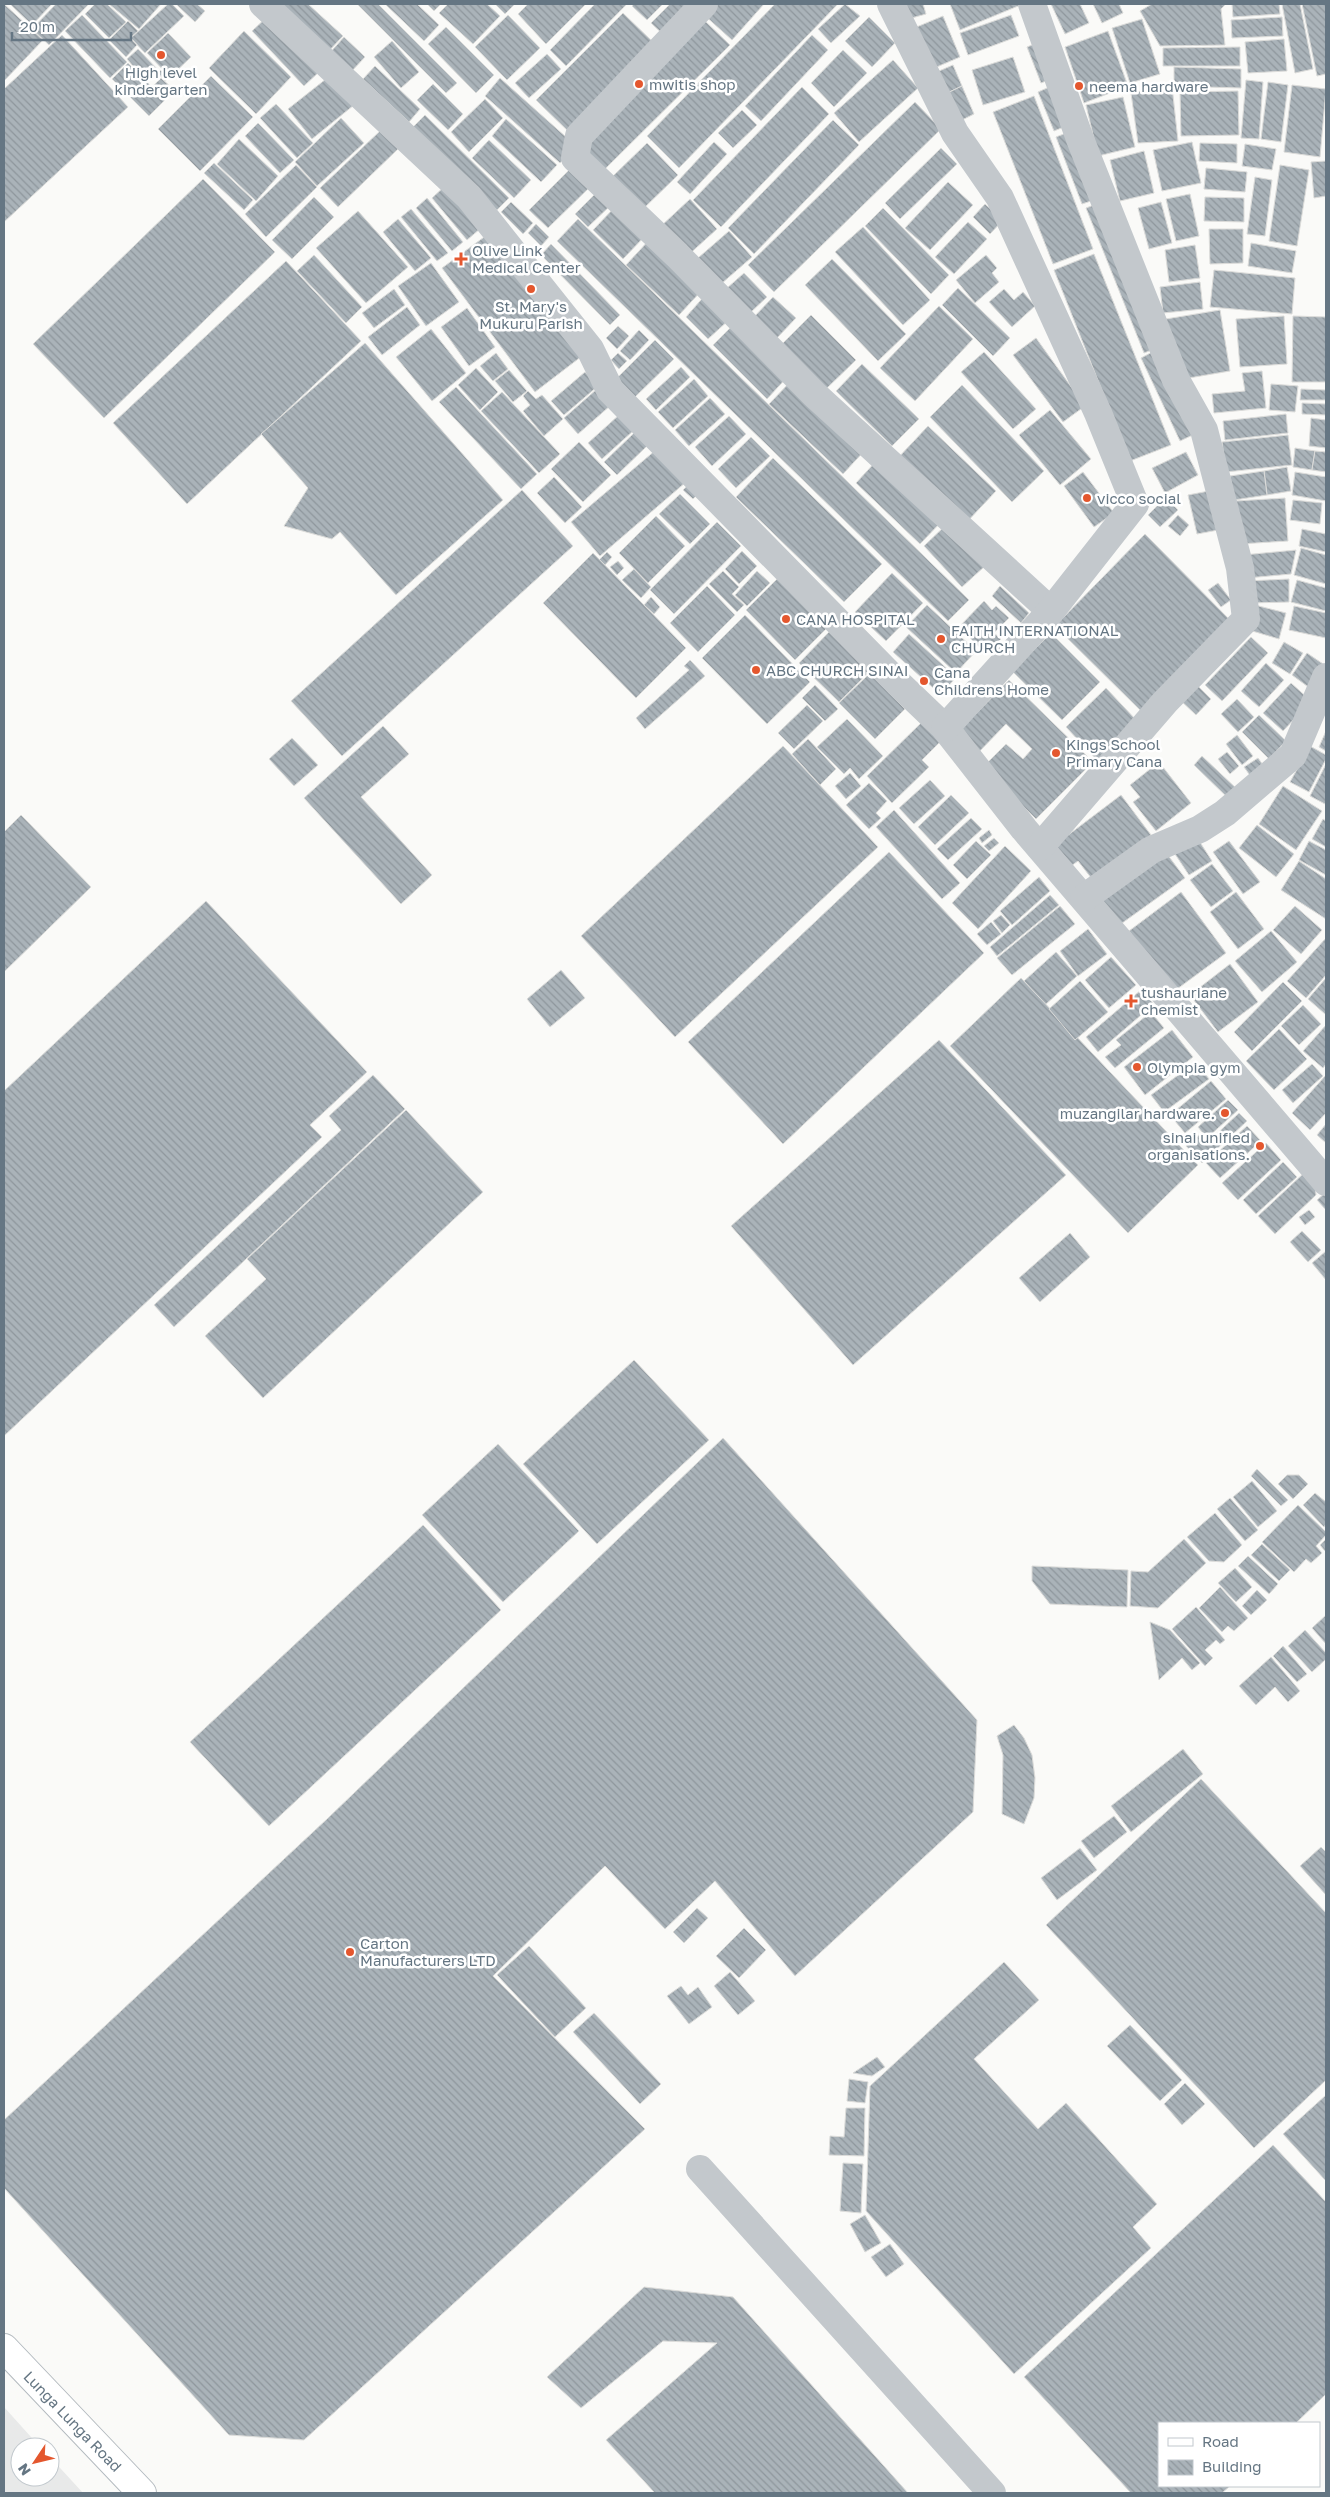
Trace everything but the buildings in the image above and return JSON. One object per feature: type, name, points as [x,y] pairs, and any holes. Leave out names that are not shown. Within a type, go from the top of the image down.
[{"type":"main road","name":"Lunga Lunga Road","points":[[4,2348],[142,2493]]},
{"type":"street","points":[[263,4],[469,197],[590,349],[610,390],[898,684],[945,728],[1040,847],[1326,1182]]},
{"type":"street","points":[[704,4],[579,136],[575,158],[677,255],[816,395],[1050,611]]},
{"type":"street","points":[[891,4],[955,133],[1004,206],[1098,413],[1136,504],[1050,611],[945,728]]},
{"type":"street","points":[[1032,4],[1080,139],[1176,380],[1204,430],[1240,568],[1246,619],[1165,702],[1040,847]]},
{"type":"street","points":[[1084,898],[1151,850],[1200,829],[1225,813],[1286,760],[1292,754],[1326,677]]},
{"type":"street","points":[[700,2169],[992,2493]]},
{"type":"shaded area","points":[[4,2407],[31,2437],[10,2437],[10,2487],[60,2487],[60,2468],[83,2493],[4,2493]]},
{"type":"place","name":"High level kindergarten","points":[[161,55]]},
{"type":"place","name":"mwitis shop","points":[[639,84]]},
{"type":"place","name":"neema hardware","points":[[1079,86]]},
{"type":"place","name":"Olive Link Medical Center","points":[[461,259]]},
{"type":"place","name":"St. Mary's Mukuru Parish","points":[[531,289]]},
{"type":"place","name":"vicco social","points":[[1087,498]]},
{"type":"place","name":"CANA HOSPITAL","points":[[786,619]]},
{"type":"place","name":"FAITH INTERNATIONAL CHURCH","points":[[941,639]]},
{"type":"place","name":"ABC CHURCH SINAI","points":[[756,670]]},
{"type":"place","name":"Cana Childrens Home","points":[[924,681]]},
{"type":"place","name":"Kings School Primary Cana","points":[[1056,753]]},
{"type":"place","name":"tushauriane chemist","points":[[1131,1001]]},
{"type":"place","name":"Olympia gym","points":[[1137,1067]]},
{"type":"place","name":"muzangilar hardware.","points":[[1225,1113]]},
{"type":"place","name":"sinai unified organisations.","points":[[1260,1146]]},
{"type":"place","name":"Carton Manufacturers LTD","points":[[350,1952]]}]
